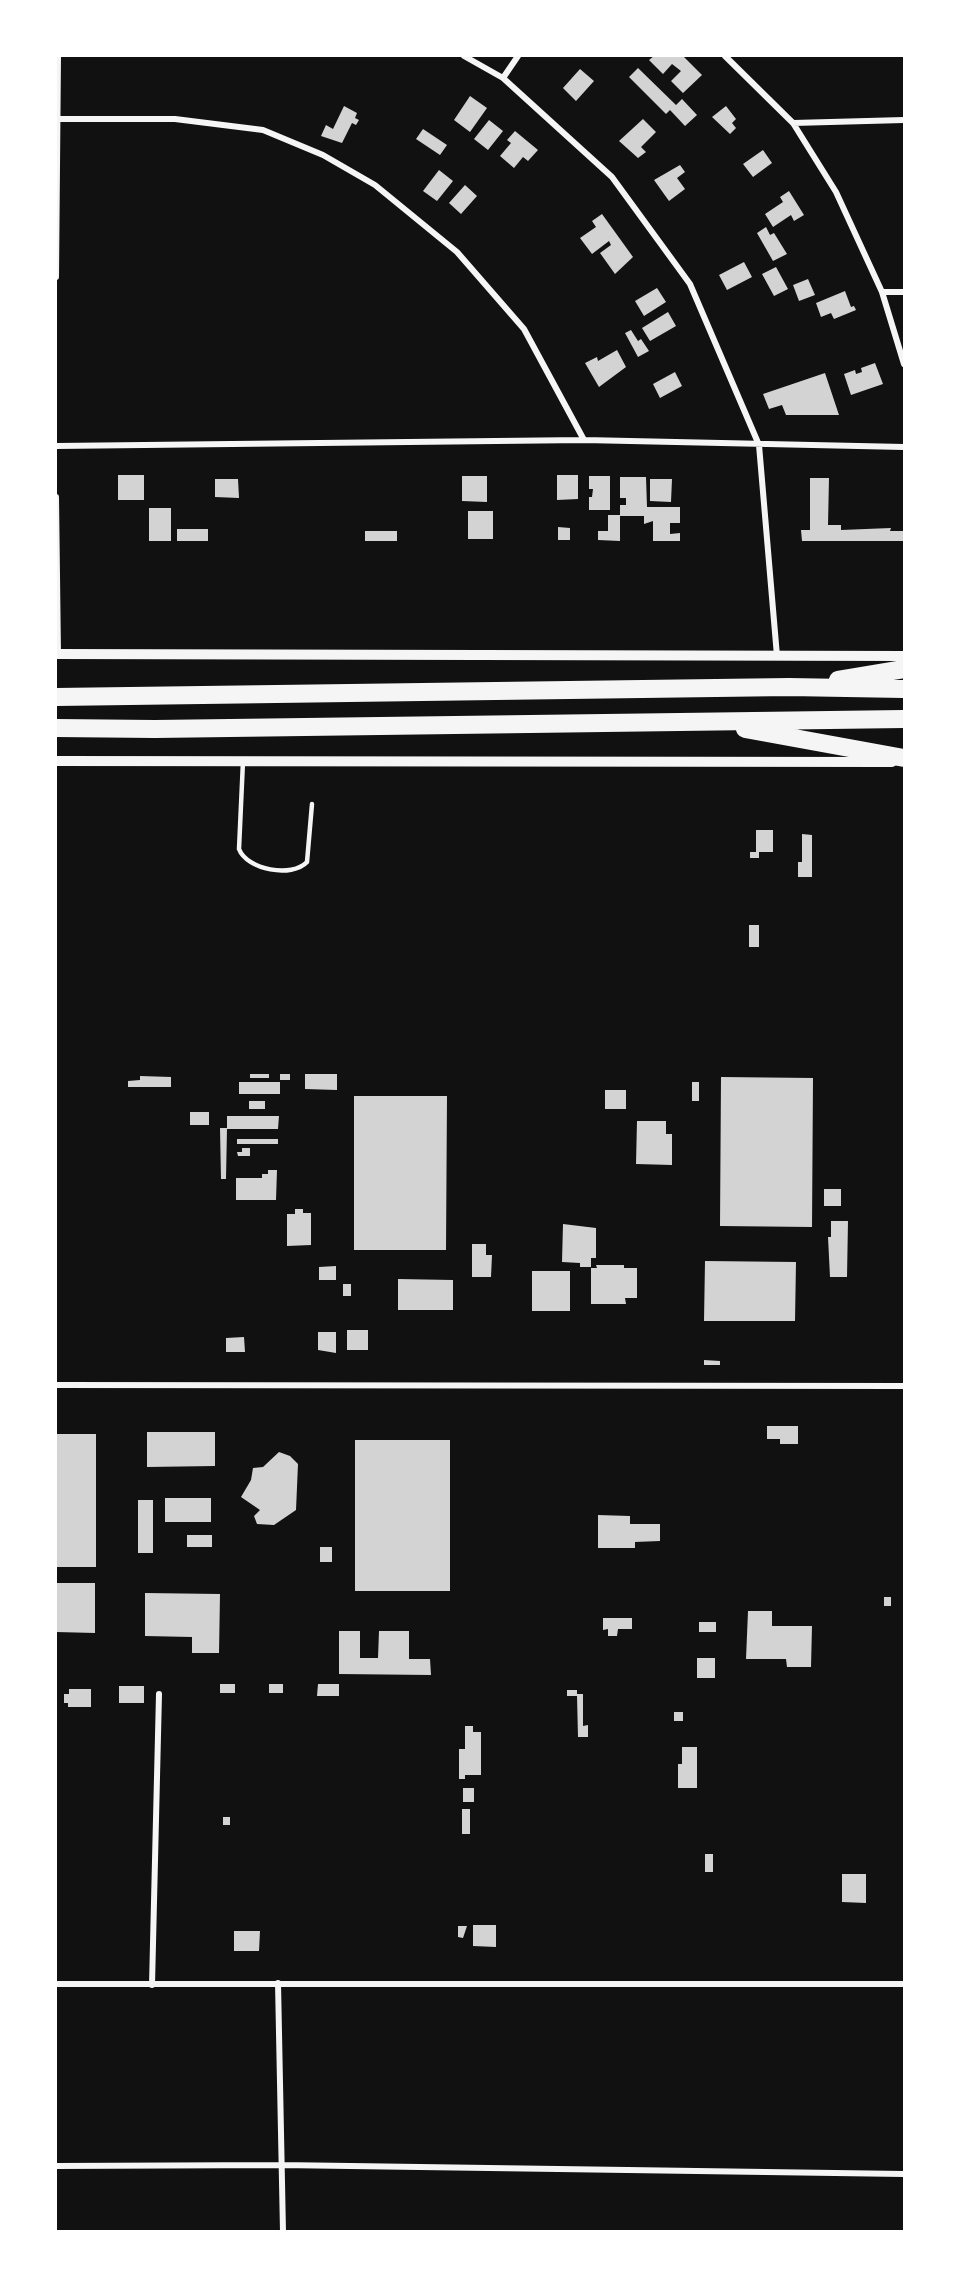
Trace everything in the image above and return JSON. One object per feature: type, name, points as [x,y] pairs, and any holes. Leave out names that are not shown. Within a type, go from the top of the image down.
[{"type":"highway","points":[[789,687],[904,669]]},
{"type":"highway","points":[[56,697],[789,687],[904,689]]},
{"type":"highway","points":[[56,728],[155,729],[904,719]]},
{"type":"highway","points":[[705,722],[904,760]]},
{"type":"street","points":[[56,277],[58,56]]},
{"type":"street","points":[[464,56],[503,78],[612,177],[690,284],[759,445],[777,656]]},
{"type":"street","points":[[503,78],[518,56]]},
{"type":"street","points":[[725,56],[793,123],[836,192],[882,292],[904,364]]},
{"type":"street","points":[[57,119],[175,119],[263,130],[323,155],[375,185],[457,252],[524,329],[584,440]]},
{"type":"street","points":[[793,123],[904,120]]},
{"type":"street","points":[[882,292],[904,292]]},
{"type":"street","points":[[56,446],[584,440],[904,447]]},
{"type":"street","points":[[56,497],[57,654],[552,657],[904,656]]},
{"type":"street","points":[[56,760],[904,760]]},
{"type":"street","points":[[56,1385],[904,1386]]},
{"type":"street","points":[[152,1985],[159,1694]]},
{"type":"street","points":[[278,1983],[283,2232]]},
{"type":"street","points":[[56,1984],[904,1984]]},
{"type":"street","points":[[56,2166],[281,2165],[904,2174]]},
{"type":"lane","points":[[243,761],[239,849],[246,861],[254,865],[290,870],[302,867],[307,862],[312,804]]},
{"type":"building","points":[[654,56],[683,56],[702,75],[683,93],[671,81],[681,71],[672,64],[663,74],[649,60]]},
{"type":"building","points":[[638,68],[676,105],[682,99],[697,115],[685,126],[670,110],[666,114],[629,77]]},
{"type":"building","points":[[580,69],[594,81],[576,101],[563,88]]},
{"type":"building","points":[[470,96],[487,108],[470,132],[454,120]]},
{"type":"building","points":[[344,106],[357,113],[355,118],[359,120],[356,125],[352,123],[342,143],[321,136],[326,125],[333,129]]},
{"type":"building","points":[[726,106],[736,119],[732,123],[736,128],[730,134],[712,117]]},
{"type":"building","points":[[643,119],[656,132],[641,147],[646,152],[638,158],[619,141]]},
{"type":"building","points":[[489,120],[503,131],[488,150],[474,139]]},
{"type":"building","points":[[423,129],[447,145],[440,155],[416,139]]},
{"type":"building","points":[[515,131],[538,150],[528,161],[523,157],[514,168],[500,156],[511,143],[507,140]]},
{"type":"building","points":[[763,150],[772,163],[753,177],[743,164]]},
{"type":"building","points":[[680,165],[685,172],[677,178],[685,189],[669,201],[654,180]]},
{"type":"building","points":[[439,170],[453,181],[437,201],[423,191]]},
{"type":"building","points":[[465,185],[477,196],[461,214],[449,203]]},
{"type":"building","points":[[789,191],[804,215],[794,221],[791,215],[773,227],[765,214],[783,202],[780,197]]},
{"type":"building","points":[[602,214],[633,257],[615,274],[600,253],[611,245],[609,241],[592,254],[580,238],[596,227],[592,221]]},
{"type":"building","points":[[766,227],[770,235],[774,233],[787,254],[773,261],[757,233]]},
{"type":"building","points":[[744,262],[752,277],[727,290],[719,275]]},
{"type":"building","points":[[776,267],[788,289],[774,296],[762,274]]},
{"type":"building","points":[[808,279],[815,295],[799,301],[793,285]]},
{"type":"building","points":[[657,288],[666,302],[644,316],[635,301]]},
{"type":"building","points":[[845,291],[851,307],[854,306],[856,310],[834,319],[831,313],[821,317],[816,303]]},
{"type":"building","points":[[668,312],[676,326],[650,341],[642,328]]},
{"type":"building","points":[[631,330],[638,341],[641,339],[649,351],[638,357],[625,333]]},
{"type":"building","points":[[617,350],[626,367],[599,387],[585,363],[597,357],[598,361]]},
{"type":"building","points":[[875,363],[883,384],[851,395],[844,374],[855,370],[856,374],[862,372],[861,368]]},
{"type":"building","points":[[675,372],[682,386],[660,398],[653,384]]},
{"type":"building","points":[[825,373],[839,415],[786,415],[782,405],[769,409],[763,394]]},
{"type":"building","points":[[118,475],[144,475],[144,500],[118,500]]},
{"type":"building","points":[[557,475],[578,475],[578,499],[557,500]]},
{"type":"building","points":[[462,476],[487,476],[487,502],[462,501]]},
{"type":"building","points":[[589,476],[610,476],[610,510],[589,510],[589,497],[592,497],[593,489],[589,489]]},
{"type":"building","points":[[620,477],[646,477],[647,507],[680,507],[680,523],[670,523],[670,534],[680,533],[680,541],[653,541],[653,521],[644,524],[644,516],[620,516],[620,505],[626,505],[626,498],[620,498]]},
{"type":"building","points":[[810,478],[829,478],[828,525],[841,525],[841,530],[891,528],[890,531],[904,531],[904,541],[802,541],[801,530],[810,530]]},
{"type":"building","points":[[215,479],[238,479],[239,498],[215,497]]},
{"type":"building","points":[[650,479],[672,479],[671,502],[650,501]]},
{"type":"building","points":[[149,508],[171,508],[171,541],[149,541]]},
{"type":"building","points":[[468,511],[493,511],[493,539],[468,539]]},
{"type":"building","points":[[608,515],[620,515],[620,541],[598,540],[598,531],[608,531]]},
{"type":"building","points":[[558,527],[570,528],[570,540],[558,540]]},
{"type":"building","points":[[177,529],[208,529],[208,541],[177,541]]},
{"type":"building","points":[[365,531],[397,531],[397,541],[365,541]]},
{"type":"building","points":[[756,830],[773,830],[773,852],[759,852],[759,858],[750,858],[750,852],[756,852]]},
{"type":"building","points":[[802,834],[812,835],[812,877],[798,877],[798,862],[802,862]]},
{"type":"building","points":[[749,925],[759,925],[759,947],[749,947]]},
{"type":"building","points":[[250,1074],[269,1074],[269,1078],[250,1078]]},
{"type":"building","points":[[280,1074],[290,1074],[290,1080],[280,1080]]},
{"type":"building","points":[[305,1074],[337,1074],[337,1090],[305,1089]]},
{"type":"building","points":[[140,1076],[171,1077],[171,1087],[128,1087],[128,1081],[140,1080]]},
{"type":"building","points":[[721,1077],[813,1078],[812,1227],[720,1226]]},
{"type":"building","points":[[239,1082],[280,1082],[280,1094],[239,1094]]},
{"type":"building","points":[[692,1082],[699,1082],[699,1101],[692,1101]]},
{"type":"building","points":[[605,1090],[626,1090],[626,1109],[605,1109]]},
{"type":"building","points":[[354,1096],[447,1096],[446,1250],[354,1250]]},
{"type":"building","points":[[249,1101],[265,1101],[265,1109],[249,1109]]},
{"type":"building","points":[[190,1112],[209,1112],[209,1125],[190,1125]]},
{"type":"building","points":[[227,1116],[279,1116],[278,1129],[227,1129]]},
{"type":"building","points":[[637,1121],[666,1121],[666,1134],[672,1134],[672,1165],[636,1164]]},
{"type":"building","points":[[220,1128],[227,1128],[226,1179],[221,1179]]},
{"type":"building","points":[[237,1139],[278,1139],[278,1144],[237,1144]]},
{"type":"building","points":[[242,1148],[250,1148],[250,1156],[238,1156],[237,1152],[242,1152]]},
{"type":"building","points":[[268,1170],[277,1170],[276,1200],[236,1200],[236,1178],[262,1178],[262,1174],[268,1174]]},
{"type":"building","points":[[824,1189],[841,1189],[841,1206],[824,1206]]},
{"type":"building","points":[[295,1209],[303,1209],[303,1213],[311,1213],[311,1245],[287,1246],[287,1214],[295,1214]]},
{"type":"building","points":[[831,1221],[848,1221],[847,1277],[830,1277],[828,1237],[831,1237]]},
{"type":"building","points":[[563,1224],[596,1228],[596,1258],[591,1258],[591,1267],[580,1267],[580,1263],[562,1262]]},
{"type":"building","points":[[472,1244],[486,1244],[486,1255],[492,1255],[491,1277],[472,1277]]},
{"type":"building","points":[[705,1261],[796,1262],[795,1321],[704,1321]]},
{"type":"building","points":[[596,1265],[624,1265],[624,1268],[637,1268],[637,1298],[625,1298],[626,1304],[591,1304],[591,1268],[597,1268]]},
{"type":"building","points":[[336,1266],[336,1280],[319,1280],[319,1267]]},
{"type":"building","points":[[532,1271],[570,1271],[570,1311],[532,1311]]},
{"type":"building","points":[[398,1279],[453,1280],[453,1310],[398,1310]]},
{"type":"building","points":[[343,1284],[351,1284],[351,1296],[343,1296]]},
{"type":"building","points":[[347,1330],[368,1330],[368,1350],[347,1350]]},
{"type":"building","points":[[318,1332],[336,1332],[336,1353],[318,1350]]},
{"type":"building","points":[[244,1337],[245,1352],[226,1352],[226,1338]]},
{"type":"building","points":[[704,1360],[720,1361],[720,1365],[704,1365]]},
{"type":"building","points":[[767,1426],[798,1426],[798,1444],[780,1444],[780,1439],[767,1439]]},
{"type":"building","points":[[147,1432],[215,1432],[215,1466],[147,1467]]},
{"type":"building","points":[[56,1434],[96,1434],[96,1567],[56,1567]]},
{"type":"building","points":[[355,1440],[450,1440],[450,1591],[355,1591]]},
{"type":"building","points":[[279,1452],[290,1456],[298,1464],[296,1510],[274,1525],[257,1524],[254,1516],[260,1510],[241,1497],[251,1480],[253,1468],[263,1467]]},
{"type":"building","points":[[165,1498],[211,1498],[211,1522],[165,1522]]},
{"type":"building","points":[[138,1500],[153,1500],[153,1553],[138,1553]]},
{"type":"building","points":[[598,1515],[630,1516],[630,1524],[660,1524],[660,1541],[635,1542],[635,1548],[598,1548]]},
{"type":"building","points":[[187,1535],[212,1535],[212,1547],[187,1547]]},
{"type":"building","points":[[320,1547],[332,1547],[332,1562],[320,1562]]},
{"type":"building","points":[[56,1583],[95,1583],[95,1633],[56,1632]]},
{"type":"building","points":[[145,1593],[220,1594],[219,1653],[192,1653],[192,1637],[145,1636]]},
{"type":"building","points":[[884,1597],[891,1597],[891,1606],[884,1606]]},
{"type":"building","points":[[748,1611],[772,1611],[772,1626],[812,1626],[811,1667],[787,1667],[786,1659],[746,1659]]},
{"type":"building","points":[[603,1618],[632,1618],[632,1629],[618,1629],[617,1636],[608,1636],[608,1629],[603,1630]]},
{"type":"building","points":[[699,1622],[716,1622],[716,1632],[699,1632]]},
{"type":"building","points":[[339,1631],[360,1631],[360,1658],[378,1658],[379,1631],[409,1631],[409,1659],[430,1659],[431,1675],[339,1674]]},
{"type":"building","points":[[697,1658],[715,1658],[715,1678],[697,1678]]},
{"type":"building","points":[[220,1684],[235,1684],[235,1693],[220,1693]]},
{"type":"building","points":[[269,1684],[283,1684],[283,1693],[269,1693]]},
{"type":"building","points":[[318,1684],[339,1684],[339,1696],[317,1696]]},
{"type":"building","points":[[119,1686],[144,1686],[144,1703],[119,1703]]},
{"type":"building","points":[[69,1689],[91,1689],[91,1707],[68,1707],[68,1703],[64,1703],[64,1694],[69,1694]]},
{"type":"building","points":[[567,1690],[577,1690],[577,1694],[583,1694],[583,1726],[588,1725],[588,1737],[578,1737],[577,1696],[567,1696]]},
{"type":"building","points":[[674,1712],[683,1712],[683,1721],[674,1721]]},
{"type":"building","points":[[465,1726],[473,1726],[473,1732],[481,1732],[481,1775],[465,1775],[465,1779],[459,1779],[459,1749],[465,1749]]},
{"type":"building","points":[[682,1747],[697,1747],[697,1788],[678,1788],[678,1764],[682,1764]]},
{"type":"building","points":[[463,1788],[474,1788],[474,1802],[463,1802]]},
{"type":"building","points":[[462,1809],[470,1809],[470,1834],[462,1834]]},
{"type":"building","points":[[223,1817],[230,1817],[230,1825],[223,1825]]},
{"type":"building","points":[[705,1854],[713,1854],[713,1872],[705,1872]]},
{"type":"building","points":[[842,1874],[866,1874],[866,1903],[842,1902]]},
{"type":"building","points":[[473,1925],[496,1925],[496,1947],[473,1946]]},
{"type":"building","points":[[458,1926],[467,1926],[463,1938],[458,1937]]},
{"type":"building","points":[[234,1931],[260,1931],[259,1951],[234,1951]]}]
